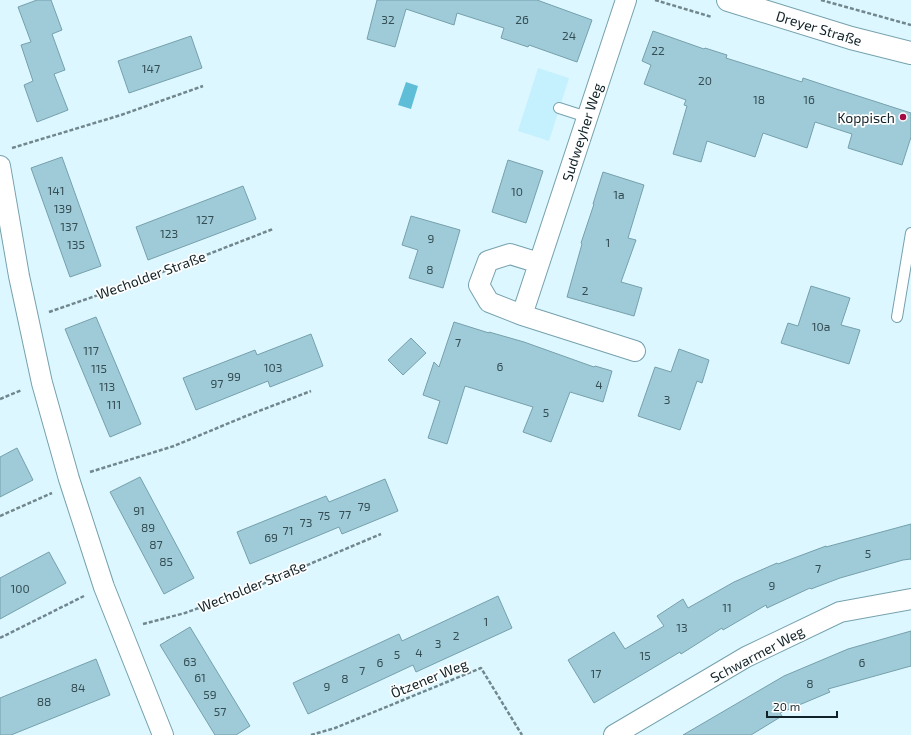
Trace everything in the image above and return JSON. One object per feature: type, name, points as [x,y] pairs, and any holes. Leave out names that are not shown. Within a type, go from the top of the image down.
[{"type":"street","name":"Sudweyher Weg","points":[[522,315],[626,0]]},
{"type":"street","name":"Dreyer Straße","points":[[728,0],[850,38],[911,53]]},
{"type":"street","points":[[4,158],[19,276],[42,383],[70,482],[104,587],[163,735]]},
{"type":"street","points":[[539,263],[510,254],[488,261],[479,285],[489,302],[522,315],[635,351]]},
{"type":"street","name":"Schwarmer Weg","points":[[614,735],[746,657],[840,612],[911,599]]},
{"type":"lane","points":[[559,108],[587,117]]},
{"type":"lane","points":[[897,317],[911,233]]},
{"type":"path","points":[[821,0],[911,25]]},
{"type":"path","points":[[4,158],[202,86]]},
{"type":"path","name":"Wecholder Straße","points":[[28,319],[139,281],[274,230]]},
{"type":"path","points":[[0,516],[70,482],[174,446],[311,391]]},
{"type":"path","name":"Wecholder Straße","points":[[121,628],[185,613],[234,595],[381,534]]},
{"type":"path","points":[[0,638],[104,587]]},
{"type":"path","name":"Ötzener Weg","points":[[311,735],[335,728],[481,668],[522,735]]},
{"type":"shaded area","points":[[538,68],[569,78],[549,141],[518,131]]},
{"type":"water","points":[[406,82],[418,86],[411,109],[398,105]]},
{"type":"building","points":[[37,0],[51,0],[62,30],[52,34],[65,70],[54,74],[68,110],[37,122],[24,85],[33,81],[21,45],[31,42],[18,7]]},
{"type":"building","points":[[377,0],[537,0],[592,20],[577,62],[529,45],[528,47],[501,38],[504,28],[457,13],[454,25],[406,9],[395,47],[367,39]]},
{"type":"building","points":[[653,31],[704,49],[705,48],[727,55],[726,58],[802,82],[803,78],[911,113],[911,137],[902,165],[848,148],[852,134],[815,122],[807,148],[763,133],[755,157],[707,141],[701,162],[673,154],[687,106],[684,105],[686,100],[644,84],[651,65],[642,61]]},
{"type":"building","points":[[191,36],[202,68],[129,93],[118,61]]},
{"type":"building","points":[[62,157],[101,266],[70,277],[31,168]]},
{"type":"building","points":[[508,160],[543,171],[526,223],[492,212]]},
{"type":"building","points":[[603,172],[644,185],[628,238],[636,240],[621,282],[642,288],[634,316],[567,297],[582,244],[581,243]]},
{"type":"building","points":[[243,186],[256,219],[148,260],[136,227]]},
{"type":"building","points":[[411,216],[460,230],[443,288],[409,278],[418,250],[402,245]]},
{"type":"building","points":[[811,286],[850,298],[841,325],[860,330],[849,364],[781,343],[788,323],[798,326]]},
{"type":"building","points":[[96,317],[141,424],[110,437],[65,329]]},
{"type":"building","points":[[454,322],[524,342],[594,367],[612,371],[603,402],[570,392],[551,442],[523,432],[533,407],[465,386],[447,444],[428,438],[440,401],[423,395],[434,362],[439,367]]},
{"type":"building","points":[[311,334],[323,366],[270,387],[268,381],[196,410],[183,378],[255,350],[257,355]]},
{"type":"building","points":[[411,338],[426,353],[403,375],[388,360]]},
{"type":"building","points":[[679,349],[709,360],[702,383],[697,381],[680,430],[638,416],[655,367],[671,372]]},
{"type":"building","points":[[17,448],[33,480],[0,497],[0,457]]},
{"type":"building","points":[[140,477],[194,578],[164,594],[110,492]]},
{"type":"building","points":[[385,479],[398,511],[342,534],[339,527],[250,564],[237,532],[326,496],[329,502]]},
{"type":"building","points":[[911,524],[911,559],[840,578],[811,589],[810,588],[767,608],[766,605],[723,630],[722,628],[681,654],[680,652],[594,703],[568,660],[614,632],[625,649],[664,626],[657,616],[683,599],[688,608],[734,582],[777,563],[778,564],[826,546]]},
{"type":"building","points":[[49,552],[66,583],[0,619],[0,578]]},
{"type":"building","points":[[498,596],[512,628],[416,672],[413,665],[308,714],[293,683],[399,634],[402,641]]},
{"type":"building","points":[[190,627],[250,726],[236,735],[215,735],[160,645]]},
{"type":"building","points":[[911,631],[911,666],[828,689],[830,692],[780,713],[782,716],[751,735],[683,735],[784,676],[848,649]]},
{"type":"building","points":[[96,659],[110,695],[11,735],[0,735],[0,698]]},
{"type":"place","name":"Koppisch","points":[[903,117]]}]
